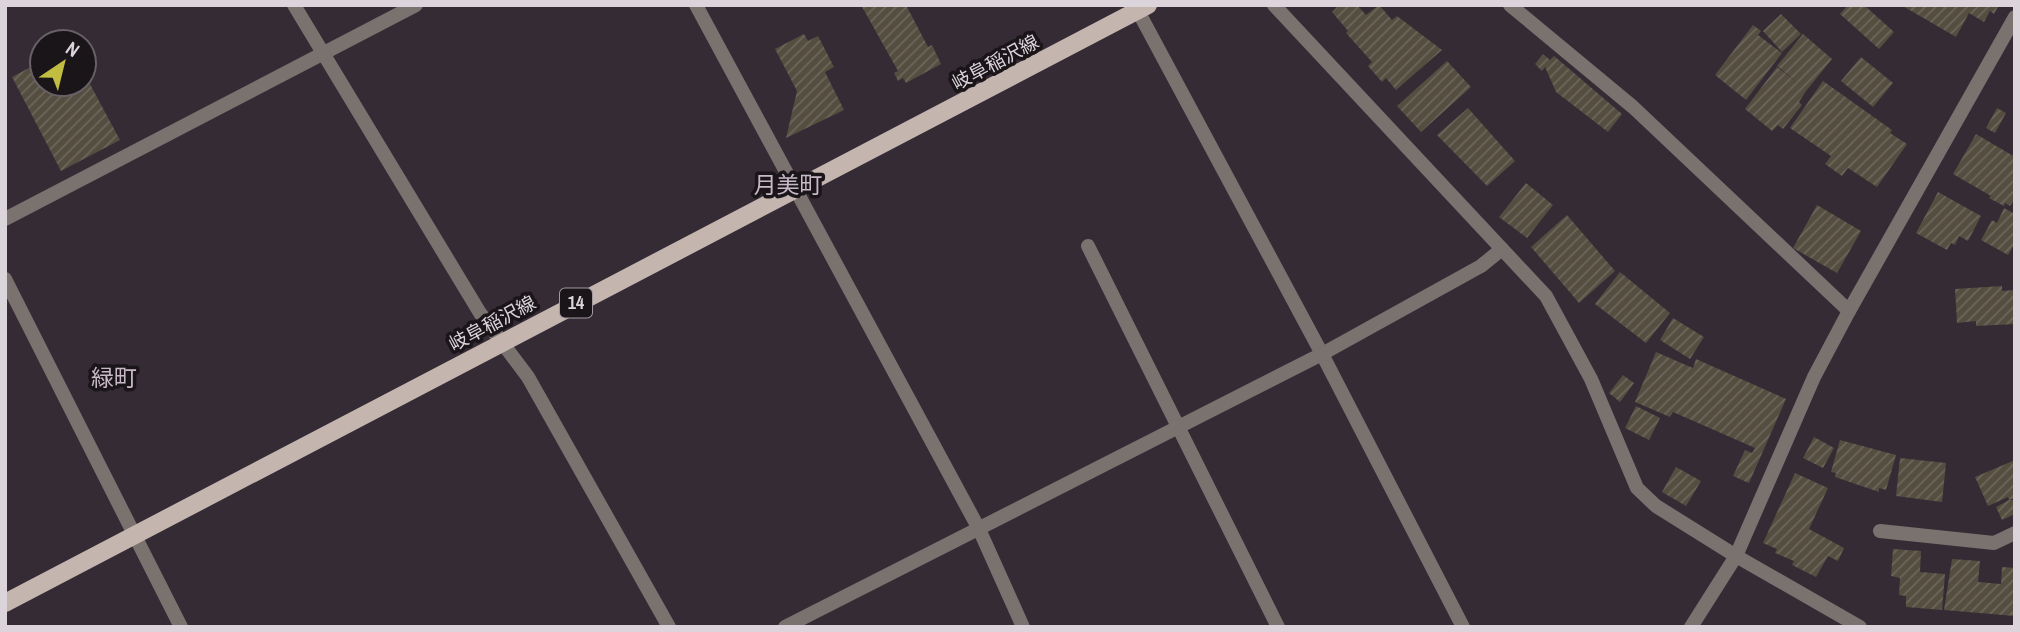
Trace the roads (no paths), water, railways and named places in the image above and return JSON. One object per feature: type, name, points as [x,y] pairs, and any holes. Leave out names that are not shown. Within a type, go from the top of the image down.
[{"type":"main road","name":"岐阜稲沢線","points":[[5,603],[1141,7]]},
{"type":"street","points":[[294,5],[480,313],[528,377],[669,627]]},
{"type":"street","points":[[5,219],[416,5]]},
{"type":"street","points":[[696,5],[795,190],[816,223],[979,530],[1023,627]]},
{"type":"street","points":[[1274,5],[1546,296],[1591,379],[1637,488],[1656,506],[1736,556],[1860,627]]},
{"type":"street","points":[[1510,5],[1633,107],[1849,311]]},
{"type":"street","points":[[1141,7],[1463,627]]},
{"type":"street","points":[[1691,627],[1736,556],[1814,377],[1849,311],[2015,17]]},
{"type":"street","points":[[1088,246],[1278,627]]},
{"type":"street","points":[[785,627],[1322,354],[1481,266],[1502,249]]},
{"type":"street","points":[[5,279],[181,627]]},
{"type":"street","points":[[1880,531],[1994,543],[2015,533]]},
{"type":"district","name":"月美町","points":[[788,185]]},
{"type":"district","name":"緑町","points":[[114,378]]}]
